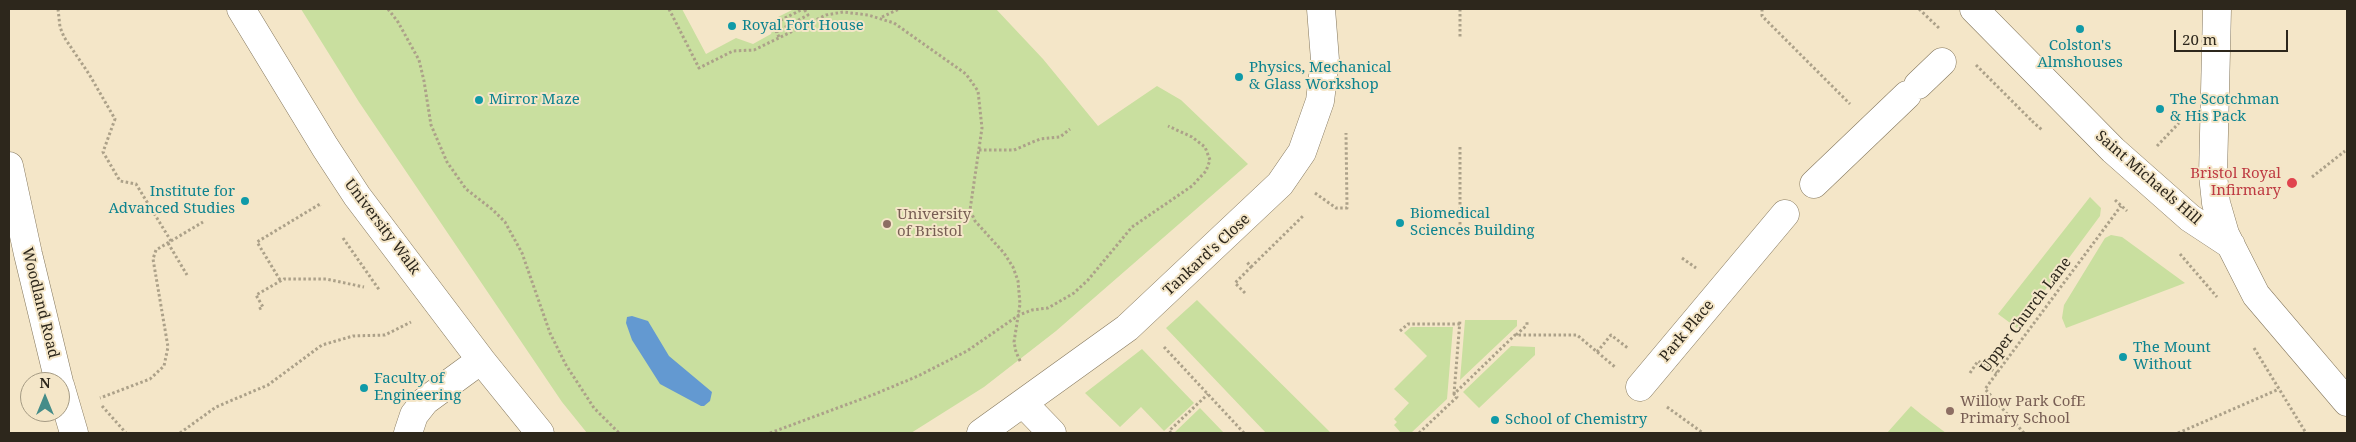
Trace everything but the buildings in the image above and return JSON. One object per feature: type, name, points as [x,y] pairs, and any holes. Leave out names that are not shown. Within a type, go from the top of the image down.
[{"type":"street","name":"University Walk","points":[[241,9],[357,196],[481,360],[540,433]]},
{"type":"street","name":"Tankard's Close","points":[[981,433],[1127,328],[1262,203],[1293,168],[1311,132],[1324,81],[1325,39],[1321,9]]},
{"type":"street","name":"Saint Michaels Hill","points":[[1974,9],[2134,170],[2190,218],[2231,245]]},
{"type":"street","points":[[2217,9],[2213,175],[2216,203],[2225,234],[2256,295],[2347,402]]},
{"type":"street","points":[[1814,184],[1872,126],[1942,62]]},
{"type":"street","name":"Woodland Road","points":[[9,166],[17,247],[57,372]]},
{"type":"street","name":"Park Place","points":[[1640,387],[1785,214]]},
{"type":"street","points":[[408,433],[414,415],[425,401],[481,360]]},
{"type":"street","points":[[1024,403],[1052,433]]},
{"type":"street","name":"Woodland Road","points":[[70,419],[74,433]]},
{"type":"path","points":[[58,9],[60,27],[64,37],[90,74],[115,119],[103,152],[120,181],[136,184],[187,275]]},
{"type":"path","points":[[388,9],[398,22],[419,60],[431,125],[447,162],[466,189],[505,222],[522,253],[550,333],[566,364],[594,408],[619,433]]},
{"type":"path","points":[[669,9],[699,68],[733,51],[754,50],[826,15],[843,12],[881,18],[894,23],[950,62],[974,83],[978,92],[982,128],[972,196],[972,215],[1013,267],[1020,297],[1014,342],[1020,360]]},
{"type":"path","points":[[776,32],[808,15],[804,9],[791,12],[778,22],[776,32],[780,38]]},
{"type":"path","points":[[881,18],[899,9]]},
{"type":"path","points":[[1460,9],[1460,38]]},
{"type":"path","points":[[1762,9],[1762,16],[1872,126]]},
{"type":"path","points":[[2134,170],[2215,86]]},
{"type":"path","points":[[770,433],[918,376],[967,350],[1019,315],[1032,310],[1048,308],[1074,293],[1088,280],[1132,227],[1202,178],[1210,160],[1205,147],[1192,136],[1168,126]]},
{"type":"path","points":[[979,150],[1014,150],[1040,139],[1060,136],[1070,129]]},
{"type":"path","points":[[1314,192],[1336,208],[1347,208],[1346,131]]},
{"type":"path","points":[[1460,147],[1460,227]]},
{"type":"path","points":[[2312,176],[2345,151]]},
{"type":"path","points":[[280,280],[257,242],[320,204],[326,212]]},
{"type":"path","name":"Upper Church Lane","points":[[2024,433],[1985,389],[2121,206],[2134,216]]},
{"type":"path","points":[[1245,293],[1235,283],[1304,215]]},
{"type":"path","points":[[126,433],[97,401],[150,379],[164,366],[168,347],[153,259],[156,250],[203,222]]},
{"type":"path","points":[[342,236],[380,292]]},
{"type":"path","points":[[2176,251],[2222,304]]},
{"type":"path","points":[[1244,260],[1251,267]]},
{"type":"path","points":[[258,309],[263,307],[256,295],[280,280],[312,278],[364,287]]},
{"type":"path","points":[[1454,394],[1526,324],[1527,320]]},
{"type":"path","points":[[180,433],[216,407],[268,385],[322,346],[352,336],[385,335],[414,321]]},
{"type":"path","points":[[1400,331],[1408,324],[1460,322],[1454,394],[1457,397],[1419,433]]},
{"type":"path","points":[[1515,335],[1576,335],[1640,387],[1703,433]]},
{"type":"path","points":[[2249,342],[2306,433]]},
{"type":"path","points":[[1164,347],[1244,433]]},
{"type":"path","points":[[1970,373],[1978,361],[1997,373]]},
{"type":"path","points":[[2178,433],[2279,389]]},
{"type":"path","points":[[1171,433],[1170,431],[1208,394]]},
{"type":"green space","points":[[301,9],[682,9],[706,54],[736,38],[753,44],[771,34],[776,18],[794,9],[996,9],[1043,59],[1098,126],[1157,86],[1181,100],[1248,164],[1056,331],[984,387],[911,433],[587,433],[562,402],[359,102]]},
{"type":"green space","points":[[2090,197],[2101,208],[2100,216],[2017,328],[1998,314]]},
{"type":"green space","points":[[2111,235],[2122,237],[2185,283],[2066,328],[2062,318],[2064,305],[2105,238]]},
{"type":"green space","points":[[1197,300],[1331,433],[1266,433],[1166,328]]},
{"type":"green space","points":[[1465,320],[1517,320],[1517,326],[1460,380]]},
{"type":"green space","points":[[1411,327],[1453,327],[1447,399],[1411,433],[1401,433],[1394,425],[1397,422],[1394,419],[1409,403],[1394,389],[1427,356],[1404,333]]},
{"type":"green space","points":[[1511,346],[1535,347],[1535,355],[1479,408],[1463,392]]},
{"type":"green space","points":[[1142,349],[1194,403],[1164,431],[1141,407],[1120,427],[1085,393]]},
{"type":"green space","points":[[1911,406],[1922,415],[1946,433],[1887,433]]},
{"type":"green space","points":[[1200,408],[1224,433],[1175,432]]},
{"type":"water","points":[[632,316],[648,321],[669,356],[712,392],[710,401],[701,406],[660,384],[632,340],[626,323],[627,317]]},
{"type":"place","name":"Royal Fort House","points":[[732,26]]},
{"type":"place","name":"Colston's Almshouses","points":[[2080,29]]},
{"type":"place","name":"Physics, Mechanical & Glass Workshop","points":[[1239,77]]},
{"type":"place","name":"Mirror Maze","points":[[479,100]]},
{"type":"place","name":"The Scotchman & His Pack","points":[[2160,109]]},
{"type":"place","name":"Bristol Royal Infirmary","points":[[2292,183]]},
{"type":"place","name":"Institute for Advanced Studies","points":[[245,201]]},
{"type":"place","name":"Biomedical Sciences Building","points":[[1400,223]]},
{"type":"place","name":"University of Bristol","points":[[887,224]]},
{"type":"place","name":"The Mount Without","points":[[2123,357]]},
{"type":"place","name":"Faculty of Engineering","points":[[364,388]]},
{"type":"place","name":"Willow Park CofE Primary School","points":[[1950,411]]},
{"type":"place","name":"School of Chemistry","points":[[1495,420]]}]
